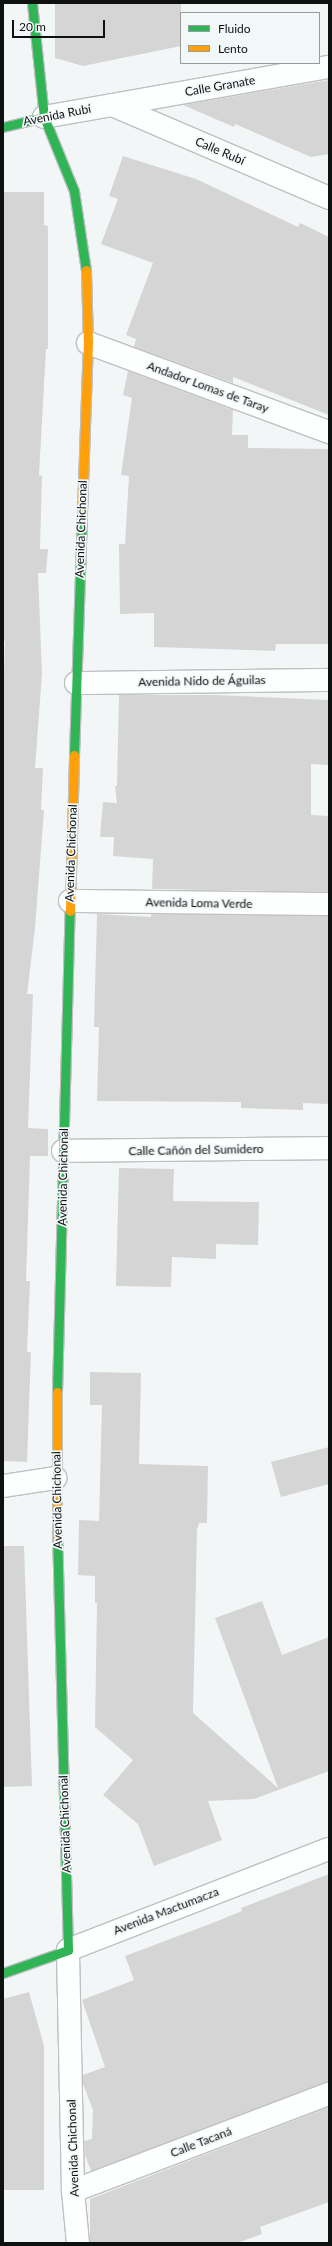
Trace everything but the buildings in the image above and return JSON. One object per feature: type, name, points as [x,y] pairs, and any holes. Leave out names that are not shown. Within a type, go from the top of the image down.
[{"type":"street","name":"Avenida Chichonal","points":[[32,3],[44,117],[74,191],[86,272],[88,343],[76,683],[55,1478],[73,2191],[78,2243]]},
{"type":"street","name":"Calle Granate","points":[[112,105],[329,67]]},
{"type":"street","name":"Avenida Rubí","points":[[3,127],[44,117],[112,105]]},
{"type":"street","name":"Calle Rubí","points":[[112,105],[329,198]]},
{"type":"street","name":"Andador Lomas de Taray","points":[[88,343],[329,432]]},
{"type":"street","name":"Avenida Nido de Águilas","points":[[76,683],[329,680]]},
{"type":"street","name":"Avenida Loma Verde","points":[[70,901],[329,904]]},
{"type":"street","name":"Calle Cañón del Sumidero","points":[[64,1151],[329,1148]]},
{"type":"street","points":[[3,1486],[55,1478]]},
{"type":"street","name":"Avenida Mactumacza","points":[[3,1972],[68,1950],[329,1848]]},
{"type":"street","name":"Calle Tacaná","points":[[73,2191],[329,2094]]},
{"type":"traffic: fast","points":[[32,3],[44,117],[74,191],[86,270]]},
{"type":"traffic: fast","points":[[3,127],[44,117]]},
{"type":"traffic: fast","points":[[74,755],[82,512]]},
{"type":"traffic: fast","points":[[57,1392],[70,911]]},
{"type":"traffic: fast","points":[[3,1973],[68,1950],[57,1539]]},
{"type":"traffic: slow","points":[[82,512],[88,343],[86,270]]},
{"type":"traffic: slow","points":[[70,911],[74,755]]},
{"type":"traffic: slow","points":[[57,1392],[57,1539]]}]
